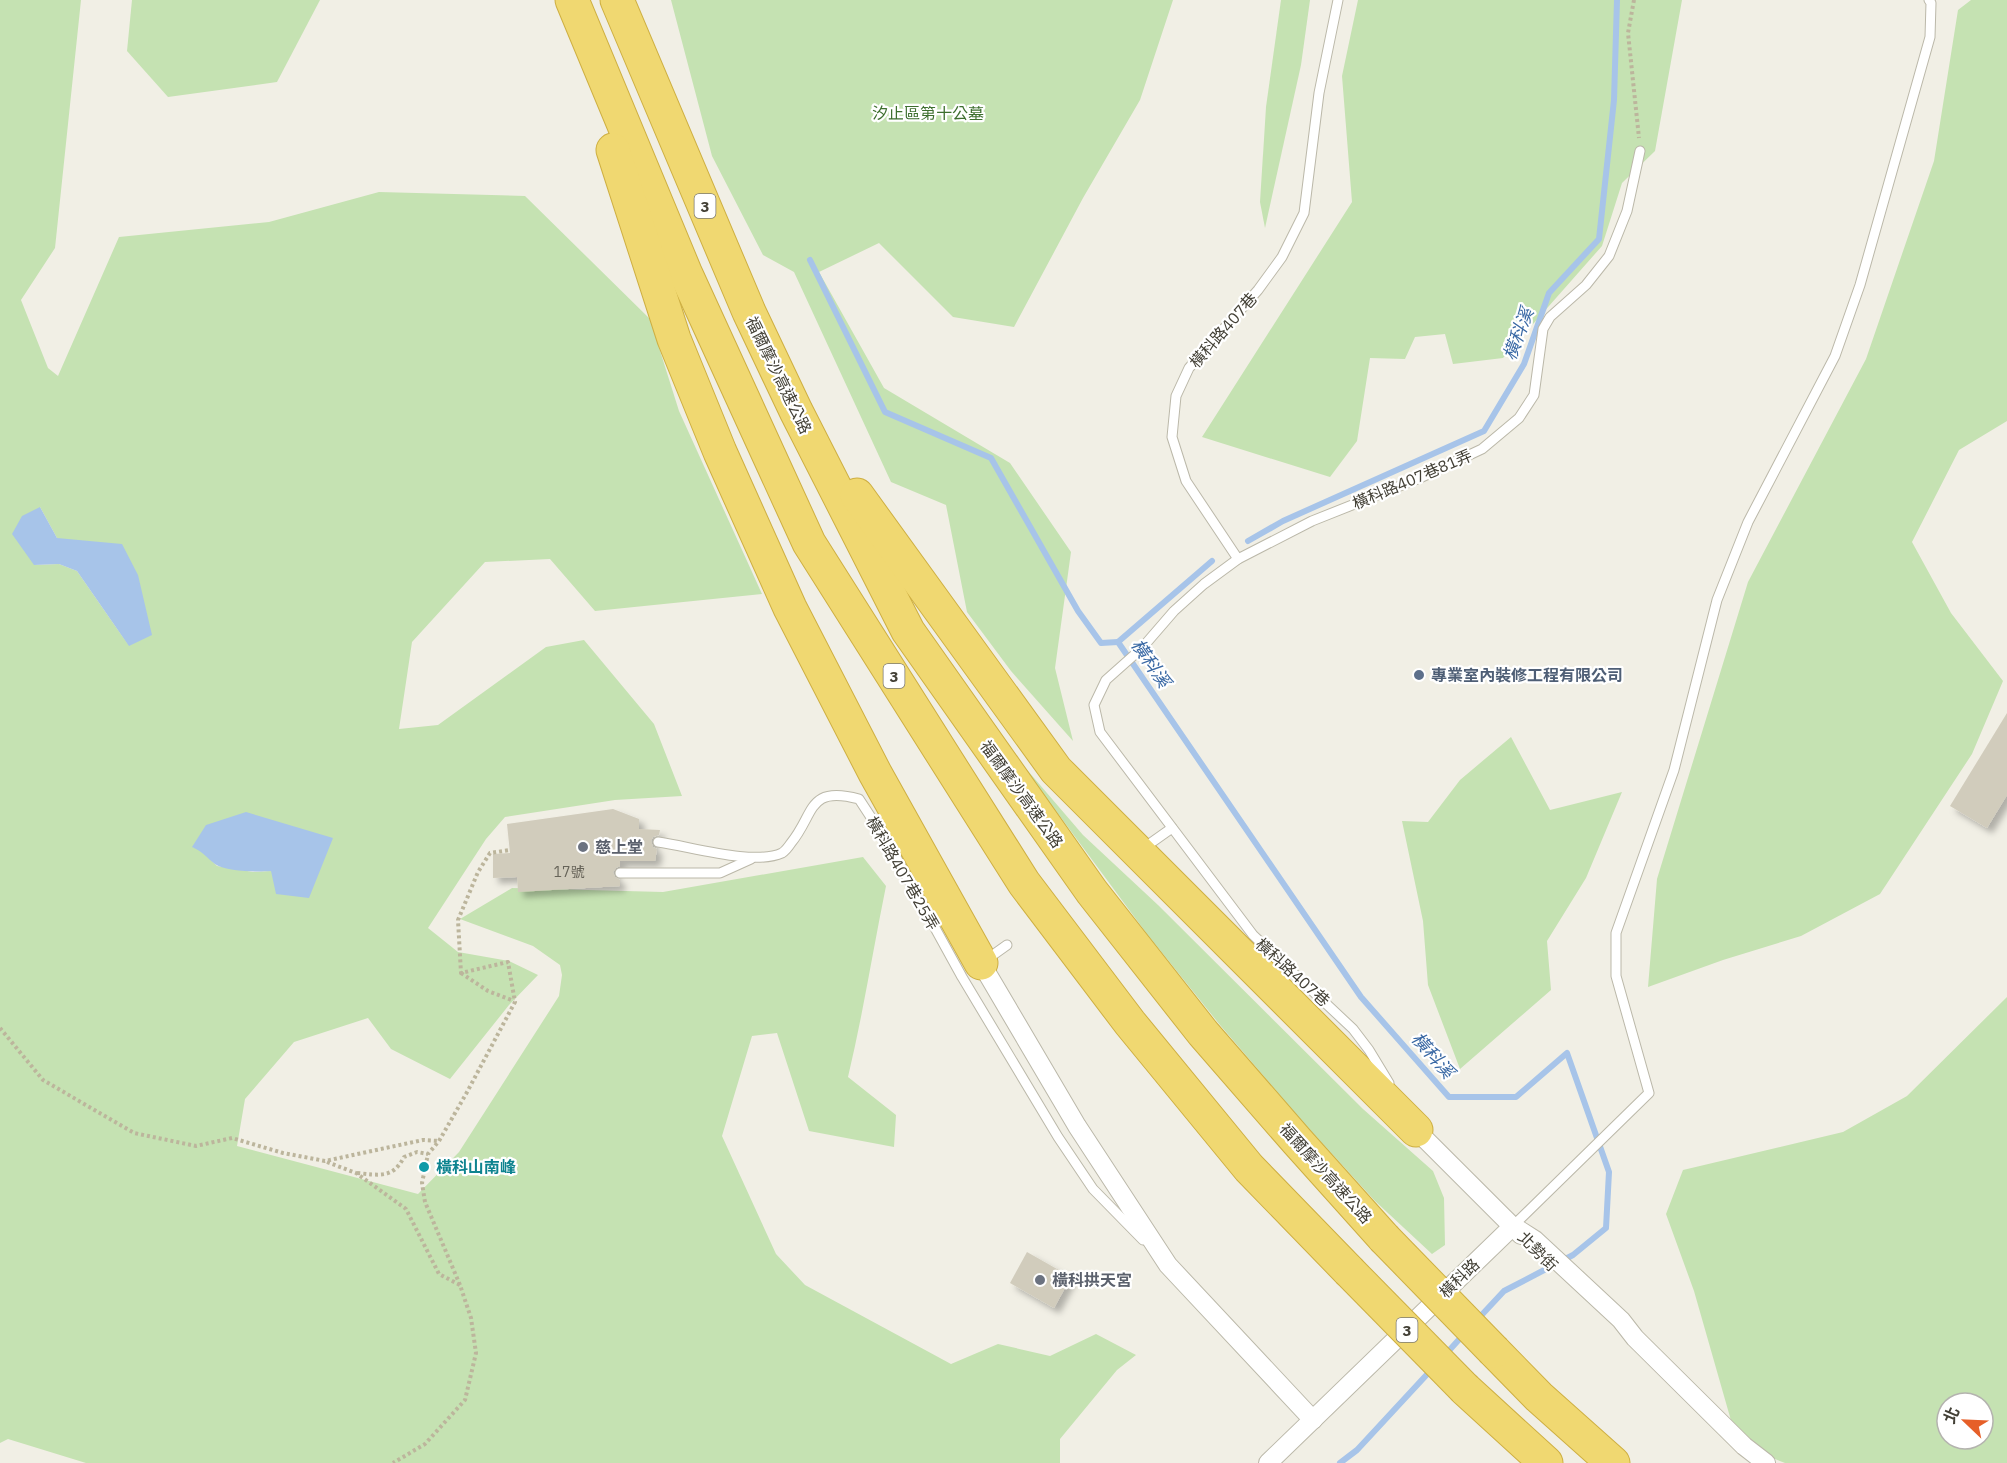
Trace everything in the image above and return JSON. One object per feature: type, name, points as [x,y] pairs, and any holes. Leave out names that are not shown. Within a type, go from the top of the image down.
[{"type":"highway","points":[[564,0],[674,339],[720,452],[795,619],[978,965]]},
{"type":"highway","name":"3","points":[[572,0],[685,272],[809,543],[1024,883],[1130,1023],[1249,1168],[1465,1389],[1546,1463]]},
{"type":"highway","name":"福爾摩沙高速公路","points":[[617,0],[749,312],[796,411],[908,631],[1092,892],[1203,1033],[1384,1238],[1539,1397],[1613,1463]]},
{"type":"highway","points":[[796,411],[1056,770],[1416,1130]]},
{"type":"street","points":[[978,965],[1168,1265],[1313,1420]]},
{"type":"street","points":[[1416,1130],[1513,1226]]},
{"type":"street","name":"北勢街","points":[[1513,1226],[1635,1338],[1744,1446],[1766,1463]]},
{"type":"street","name":"橫科路","points":[[1268,1463],[1513,1226]]},
{"type":"lane","name":"橫科路407巷","points":[[1238,559],[1186,481],[1172,436],[1176,396],[1190,368],[1258,290],[1282,257],[1304,213],[1319,93],[1338,0]]},
{"type":"lane","name":"橫科路","points":[[1513,1226],[1649,1093],[1616,976],[1616,933],[1674,770],[1717,600],[1748,522],[1835,356],[1860,285],[1930,37],[1931,3],[1929,0]]},
{"type":"lane","name":"橫科路407巷81弄","points":[[1094,705],[1106,680],[1138,652],[1182,604],[1204,584],[1238,559],[1312,521],[1420,478],[1482,449],[1519,417],[1534,395],[1543,329],[1550,317],[1586,285],[1609,256],[1628,211],[1640,151]]},
{"type":"lane","name":"橫科路407巷","points":[[1094,705],[1100,732],[1263,947],[1353,1029],[1369,1050],[1393,1090]]},
{"type":"lane","name":"橫科路407巷25弄","points":[[658,842],[753,858],[783,853],[794,840],[813,806],[824,798],[845,795],[859,798],[891,848],[978,965]]},
{"type":"lane","points":[[1148,845],[1172,828]]},
{"type":"lane","points":[[620,873],[720,873],[753,858]]},
{"type":"lane","points":[[1399,1100],[1416,1130]]},
{"type":"path","points":[[1634,0],[1628,33],[1640,151]]},
{"type":"path","points":[[461,973],[458,920],[478,872],[490,853],[510,850]]},
{"type":"path","points":[[393,1463],[425,1444],[465,1400],[476,1353],[471,1318],[460,1285],[425,1202],[422,1184],[428,1154],[439,1141],[515,1002],[508,962],[461,973]]},
{"type":"path","points":[[461,973],[488,991],[515,1002]]},
{"type":"path","points":[[0,1028],[43,1080],[134,1133],[196,1146],[232,1138],[283,1154],[325,1161],[356,1173],[406,1209],[439,1274],[460,1285]]},
{"type":"path","points":[[325,1161],[423,1140],[439,1141]]},
{"type":"path","points":[[356,1173],[390,1174],[399,1167],[404,1157],[417,1152],[428,1154]]},
{"type":"green space","points":[[0,0],[81,0],[55,248],[21,300],[48,368],[58,376],[119,237],[269,222],[379,192],[525,196],[650,319],[679,411],[762,594],[595,611],[550,559],[485,562],[412,642],[399,729],[438,725],[546,647],[584,640],[654,724],[682,796],[615,800],[505,817],[486,839],[428,928],[458,952],[509,961],[538,975],[509,1005],[450,1079],[391,1049],[368,1018],[294,1042],[245,1099],[237,1146],[418,1194],[459,1152],[559,996],[562,975],[560,965],[533,946],[460,919],[512,888],[663,892],[863,857],[886,886],[848,1077],[896,1115],[894,1147],[809,1131],[777,1033],[752,1036],[722,1136],[776,1254],[805,1285],[951,1364],[998,1344],[1050,1356],[1096,1334],[1136,1355],[1117,1370],[1060,1439],[1060,1463],[86,1463],[8,1439],[0,1443]],"holes":[[[40,507],[57,538],[129,646],[77,571],[59,564],[34,565]],[[333,838],[271,871],[253,872],[217,866],[201,850],[193,847]]]},
{"type":"green space","points":[[132,0],[320,0],[277,82],[168,97],[127,51]]},
{"type":"green space","name":"汐止區第十公墓","points":[[671,0],[1173,0],[1140,100],[1083,198],[1014,327],[953,317],[879,243],[819,272],[884,388],[1010,463],[1071,552],[1055,668],[1073,741],[1011,671],[967,612],[946,505],[891,482],[794,272],[763,255],[712,156]]},
{"type":"green space","points":[[1281,0],[1310,0],[1301,65],[1265,228],[1260,202],[1266,107]]},
{"type":"green space","points":[[1358,0],[1682,0],[1655,151],[1622,183],[1602,246],[1503,358],[1453,364],[1445,334],[1415,337],[1405,359],[1370,358],[1357,441],[1330,477],[1202,437],[1352,202],[1342,76]]},
{"type":"green space","points":[[1971,0],[2007,0],[2007,421],[1959,450],[1912,542],[1951,613],[2003,681],[1972,754],[1880,894],[1801,936],[1723,960],[1648,987],[1657,879],[1748,582],[1866,359],[1934,161],[1958,10]]},
{"type":"green space","points":[[1511,737],[1550,810],[1622,792],[1586,878],[1547,941],[1551,990],[1460,1069],[1428,985],[1423,921],[1402,821],[1428,822],[1460,780]]},
{"type":"green space","points":[[1016,757],[1083,835],[1158,905],[1363,1109],[1433,1171],[1444,1198],[1445,1245],[1432,1254],[1375,1201],[1303,1122],[1220,1025],[1147,934]]},
{"type":"green space","points":[[2007,997],[2007,1463],[1785,1463],[1775,1459],[1732,1424],[1694,1291],[1666,1214],[1683,1170],[1843,1132],[1907,1096]]},
{"type":"water","points":[[40,507],[57,538],[122,544],[138,575],[152,635],[129,646],[77,571],[59,564],[34,565],[12,534],[22,516]]},
{"type":"water","points":[[246,812],[333,838],[309,898],[276,894],[271,871],[226,869],[192,847],[206,825]]},
{"type":"building","points":[[2007,713],[2007,795],[1987,828],[1950,806]]},
{"type":"building","name":"慈上堂","points":[[613,809],[639,819],[639,829],[660,830],[659,835],[653,837],[651,841],[653,847],[657,849],[655,861],[620,861],[620,866],[613,872],[620,880],[620,886],[518,892],[517,877],[493,878],[493,854],[510,853],[507,824]]},
{"type":"building","name":"橫科拱天宮","points":[[1027,1252],[1071,1277],[1054,1308],[1010,1283]]},
{"type":"waterway","name":"橫科溪","points":[[1248,541],[1283,521],[1484,431],[1524,364],[1549,293],[1599,239],[1614,100],[1617,0]]},
{"type":"waterway","points":[[810,260],[885,412],[991,458],[1078,611],[1101,643],[1118,642]]},
{"type":"waterway","name":"橫科溪","points":[[1212,561],[1118,642],[1361,997],[1449,1097],[1516,1097],[1567,1053],[1609,1172],[1606,1228],[1573,1255],[1504,1291],[1477,1320]]},
{"type":"waterway","name":"橫科溪","points":[[1445,1355],[1464,1334]]},
{"type":"waterway","name":"橫科溪","points":[[1340,1463],[1357,1450],[1432,1369]]},
{"type":"place","name":"專業室內裝修工程有限公司","points":[[1419,675]]},
{"type":"place","name":"慈上堂","points":[[583,847]]},
{"type":"place","name":"橫科山南峰","points":[[424,1167]]},
{"type":"place","name":"橫科拱天宮","points":[[1040,1280]]}]
